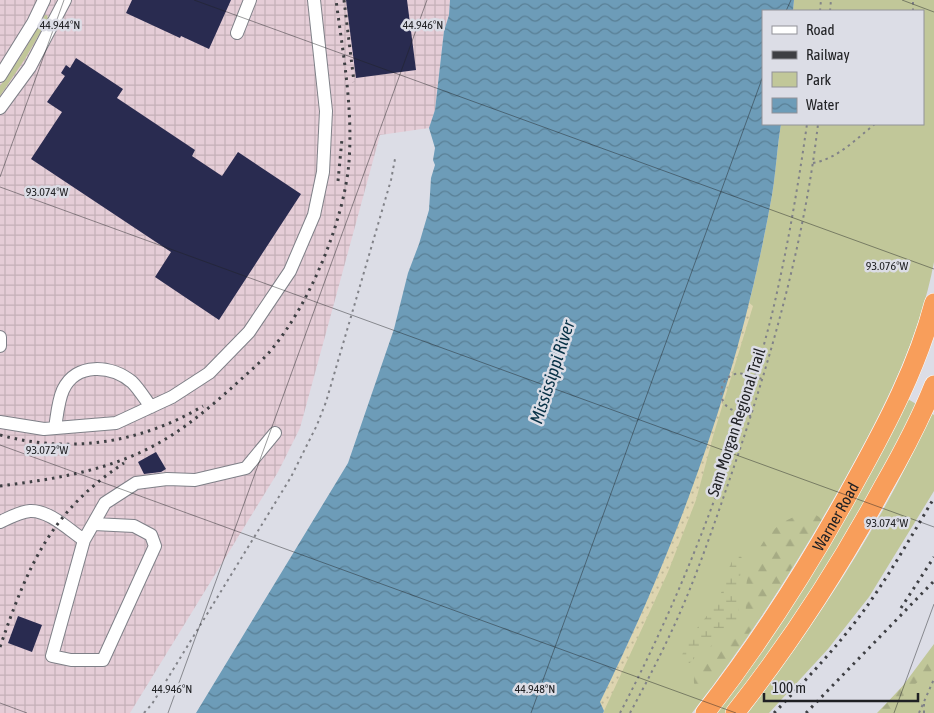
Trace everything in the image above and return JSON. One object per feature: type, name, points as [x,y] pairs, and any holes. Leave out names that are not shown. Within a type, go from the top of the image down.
[{"type":"highway","name":"Warner Road","points":[[705,713],[776,614],[818,548],[849,494],[903,387],[934,303]]},
{"type":"highway","name":"Warner Road","points":[[735,713],[793,634],[844,556],[898,459],[934,385]]},
{"type":"street","points":[[0,76],[33,23],[44,0]]},
{"type":"street","points":[[0,108],[30,66],[65,0]]},
{"type":"street","points":[[237,33],[250,0]]},
{"type":"street","points":[[0,422],[44,428],[116,423],[172,397],[209,373],[249,332],[290,271],[314,215],[323,172],[326,111],[314,0]]},
{"type":"street","points":[[0,337],[0,346]]},
{"type":"street","points":[[55,428],[63,390],[77,372],[102,368],[133,383],[151,407]]},
{"type":"street","points":[[94,524],[134,526],[151,535],[155,546],[103,660],[70,660],[52,656],[84,540],[105,503],[136,483],[167,479],[195,480],[246,468],[275,433]]},
{"type":"street","points":[[0,522],[23,512],[35,512],[50,517],[84,540]]},
{"type":"path","points":[[620,713],[651,652],[710,510],[754,377],[782,270],[807,125]]},
{"type":"path","name":"Sam Morgan Regional Trail","points":[[630,713],[664,647],[689,591],[714,526],[751,416],[782,313],[799,238],[818,125]]},
{"type":"path","points":[[812,163],[822,162],[842,150],[874,125]]},
{"type":"path","points":[[144,713],[152,704],[291,477],[317,425],[326,402],[391,180],[395,159]]},
{"type":"path","points":[[751,416],[734,410],[724,402],[721,395],[722,387],[732,375],[745,374],[762,380]]},
{"type":"path","points":[[919,713],[934,680]]},
{"type":"path","points":[[924,713],[925,699]]},
{"type":"shaded area","points":[[0,0],[450,0],[449,15],[444,31],[435,110],[429,128],[380,135],[300,428],[278,472],[130,713],[0,713]]},
{"type":"green space","points":[[794,0],[934,0],[934,262],[928,290],[920,318],[899,372],[847,475],[812,537],[774,597],[692,713],[603,713],[600,702],[629,642],[681,518],[725,391],[759,261],[772,195],[781,125],[924,125],[924,10],[793,10]]},
{"type":"green space","points":[[45,15],[47,15],[48,19],[25,59],[0,96],[0,86],[21,56]]},
{"type":"green space","points":[[906,398],[918,405],[845,541],[753,678],[726,713],[715,713]]},
{"type":"green space","points":[[932,414],[934,415],[934,491],[869,597],[828,649],[769,713],[748,713],[811,626],[854,559],[894,491]]},
{"type":"green space","points":[[816,515],[822,519],[770,603],[711,688],[698,690],[694,679],[702,657],[716,641],[734,634],[742,626],[746,612],[748,576],[758,551],[765,540],[784,522],[795,516]]},
{"type":"green space","points":[[737,555],[741,556],[743,562],[737,591],[740,621],[733,627],[709,639],[691,662],[683,667],[683,651],[693,634],[716,604],[722,592],[730,565]]},
{"type":"green space","points":[[934,644],[934,713],[877,713],[902,687]]},
{"type":"green space","points":[[934,645],[934,669],[914,685],[887,713],[878,713],[910,678]]},
{"type":"sand","points":[[748,302],[753,306],[714,433],[696,500],[668,572],[604,711],[600,702],[645,605],[702,456],[719,405]]},
{"type":"water","name":"Mississippi River","points":[[450,0],[794,0],[793,10],[762,10],[762,125],[781,125],[773,186],[759,261],[725,391],[681,518],[656,580],[600,702],[603,713],[196,713],[348,463],[394,329],[408,273],[429,210],[431,178],[435,165],[433,160],[435,148],[429,128],[435,110],[444,31],[449,15]]},
{"type":"building","points":[[132,0],[231,0],[209,49],[126,13]]},
{"type":"building","points":[[346,0],[407,0],[416,70],[356,78]]},
{"type":"building","points":[[76,58],[123,89],[117,98],[195,150],[192,156],[222,176],[238,152],[301,194],[219,320],[155,277],[171,252],[31,159],[62,112],[47,102],[65,76],[61,73],[66,65],[70,68]]},
{"type":"building","points":[[156,452],[166,469],[161,472],[144,474],[138,462]]},
{"type":"building","points":[[18,616],[42,625],[32,652],[8,643]]},
{"type":"railway","points":[[0,486],[88,471],[122,460],[166,439],[203,413],[226,393],[264,358],[286,330],[312,285],[323,260],[340,210],[346,185],[349,162],[350,121],[347,81],[336,0]]},
{"type":"railway","points":[[344,0],[354,82]]},
{"type":"railway","points":[[338,181],[342,139]]},
{"type":"railway","points":[[0,435],[26,441],[53,444],[104,442],[155,429],[203,406]]},
{"type":"railway","points":[[0,647],[21,591],[45,543],[77,501],[124,463]]},
{"type":"railway","points":[[774,713],[844,636],[865,609],[934,498]]},
{"type":"railway","points":[[901,608],[934,557]]},
{"type":"railway","points":[[806,713],[934,581]]}]
